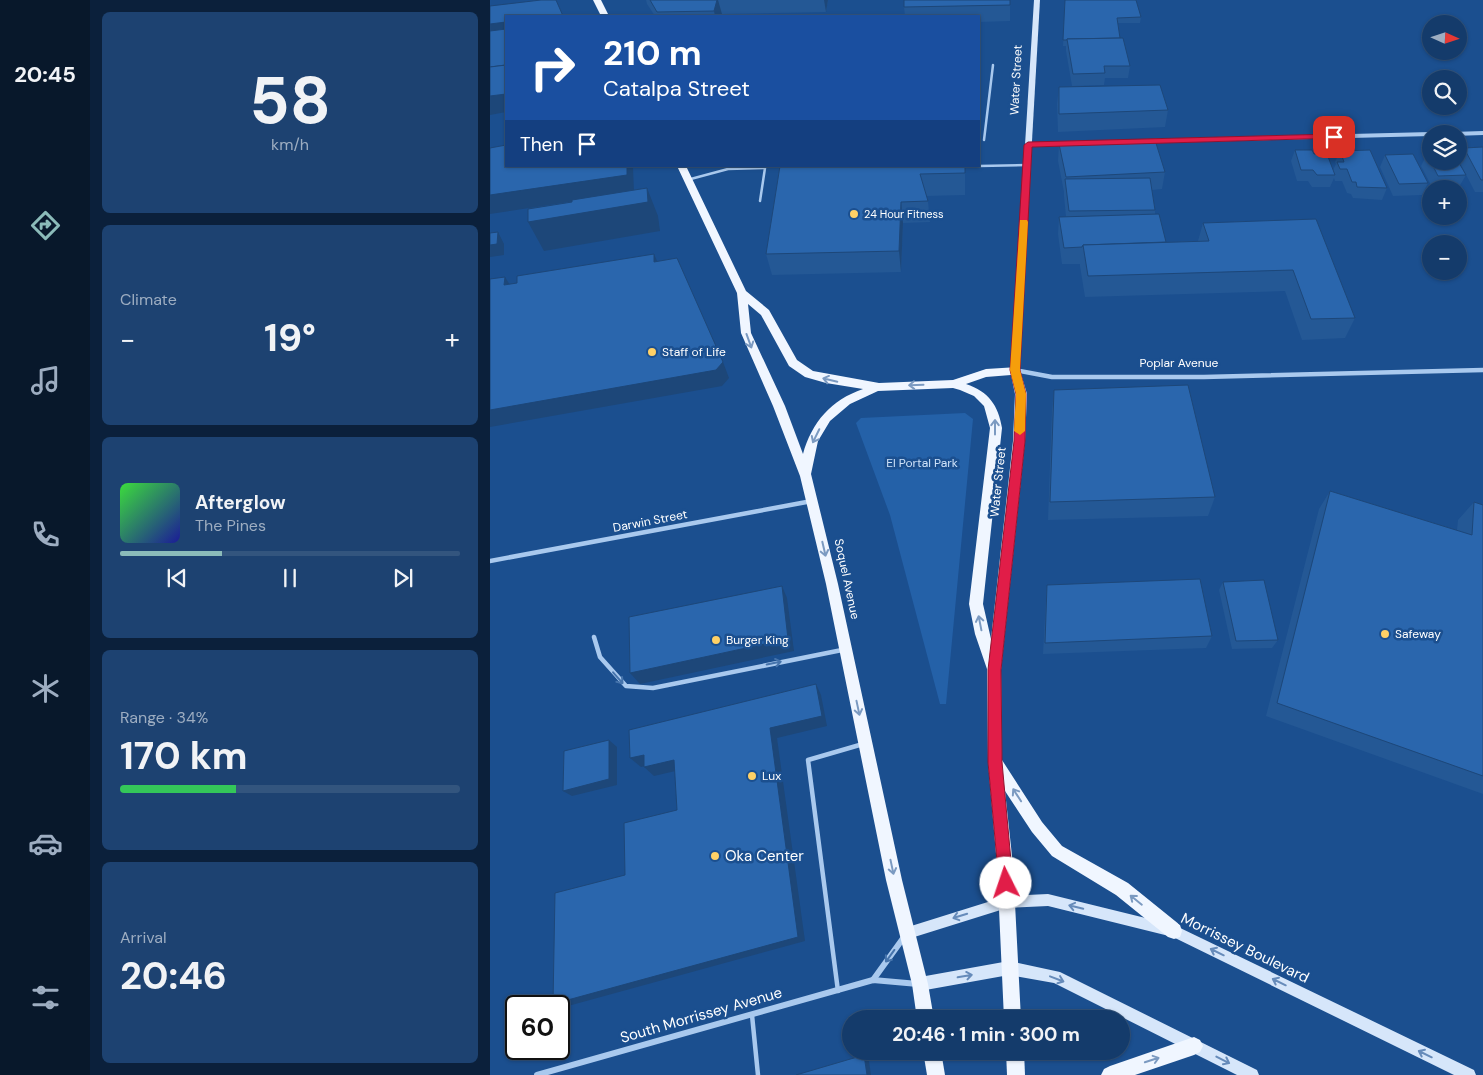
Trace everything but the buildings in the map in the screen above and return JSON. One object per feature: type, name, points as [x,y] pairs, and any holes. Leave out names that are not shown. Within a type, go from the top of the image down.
[{"type":"main road","points":[[597,0],[604,15]]},
{"type":"main road","name":"Water Street","points":[[1009,968],[1007,902],[995,762],[994,670],[1019,441],[1021,394],[1015,370],[1037,0]]},
{"type":"main road","name":"Soquel Avenue","points":[[681,167],[742,292],[746,333],[780,406],[806,476],[846,650],[894,880],[920,984],[924,1010]]},
{"type":"main road","points":[[742,292],[765,313],[787,354],[801,370],[826,379],[879,387]]},
{"type":"main road","name":"Poplar Avenue","points":[[879,387],[953,384],[986,373],[1015,370]]},
{"type":"main road","points":[[953,384],[972,389],[987,400],[995,414],[996,428],[976,604],[982,634],[994,670]]},
{"type":"main road","points":[[806,476],[808,456],[812,442],[830,411],[844,400],[879,387]]},
{"type":"main road","points":[[995,762],[1038,827],[1057,851],[1122,888],[1174,931]]},
{"type":"main road","name":"Morrissey Boulevard","points":[[908,933],[1007,902],[1048,900],[1174,931],[1469,1075]]},
{"type":"main road","points":[[920,984],[1009,968],[1055,977],[1252,1075]]},
{"type":"main road","points":[[1009,968],[1011,1010]]},
{"type":"main road","points":[[1110,1075],[1194,1046]]},
{"type":"main road","points":[[934,1060],[936,1075]]},
{"type":"main road","points":[[1015,1060],[1016,1075]]},
{"type":"street","points":[[1467,134],[1483,133]]},
{"type":"street","points":[[1149,142],[1422,134]]},
{"type":"street","points":[[1028,145],[1090,143]]},
{"type":"street","name":"Poplar Avenue","points":[[1015,370],[1052,376],[1090,377],[1204,377],[1483,370]]},
{"type":"street","name":"Darwin Street","points":[[490,561],[813,501]]},
{"type":"street","points":[[873,980],[908,933]]},
{"type":"street","name":"South Morrissey Avenue","points":[[537,1075],[873,980],[920,984]]},
{"type":"lane","points":[[984,140],[993,65]]},
{"type":"lane","points":[[980,166],[1027,165]]},
{"type":"lane","points":[[687,180],[728,169],[765,168],[760,201]]},
{"type":"lane","points":[[594,637],[600,657],[626,686],[653,688],[846,650]]},
{"type":"lane","points":[[838,990],[808,760],[866,743]]},
{"type":"lane","points":[[752,1014],[758,1075]]},
{"type":"green space","name":"El Portal Park","points":[[965,413],[973,419],[946,704],[940,704],[890,515],[856,423],[861,418]]},
{"type":"slow traffic","points":[[1020,431],[1021,394],[1015,370],[1024,222]]},
{"type":"place","name":"24 Hour Fitness","points":[[854,214]]},
{"type":"place","name":"Staff of Life","points":[[652,352]]},
{"type":"place","name":"Safeway","points":[[1385,634]]},
{"type":"place","name":"Burger King","points":[[716,640]]},
{"type":"place","name":"Lux","points":[[752,776]]},
{"type":"place","name":"Oka Center","points":[[715,856]]},
{"type":"route","points":[[1006,883],[995,762],[994,670],[1019,441],[1021,394],[1015,370],[1028,145],[1334,137]]}]
